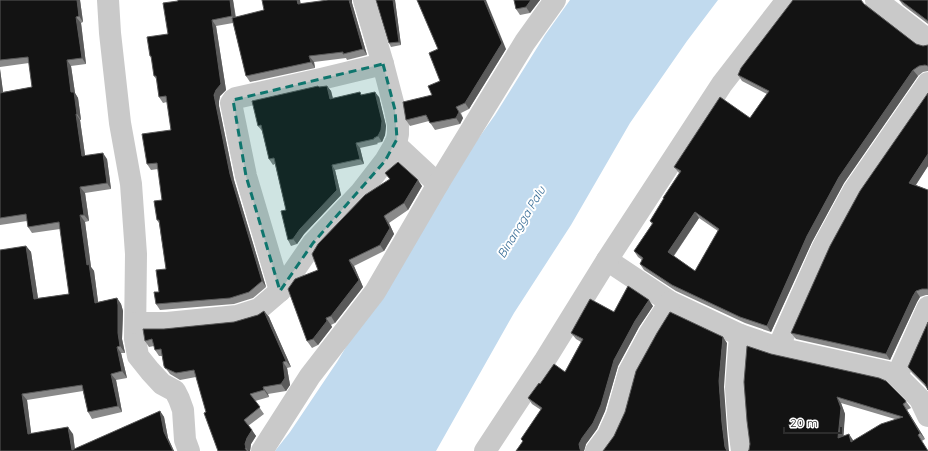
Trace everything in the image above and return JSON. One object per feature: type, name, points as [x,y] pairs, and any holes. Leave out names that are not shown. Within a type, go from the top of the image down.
[{"type":"street","points":[[108,0],[110,33],[120,123],[131,184],[136,254],[136,339],[138,356],[162,384],[175,391],[182,404],[185,440],[188,451]]},
{"type":"street","points":[[136,323],[167,323],[237,316],[259,309],[280,290],[313,243],[360,192],[385,161],[395,144],[398,134],[398,125],[383,64],[364,0]]},
{"type":"street","points":[[262,451],[310,376],[375,292],[438,184],[525,42],[555,0]]},
{"type":"street","points":[[485,451],[722,84],[787,0]]},
{"type":"street","points":[[885,2],[928,40]]},
{"type":"street","points":[[280,290],[246,176],[231,104],[236,98],[383,64]]},
{"type":"street","points":[[778,348],[823,247],[854,190],[928,83]]},
{"type":"street","points":[[395,144],[438,184]]},
{"type":"street","points":[[607,260],[670,302],[740,336],[778,348],[887,372],[897,376],[920,399],[928,416]]},
{"type":"street","points":[[596,451],[608,435],[617,416],[629,372],[650,333],[670,302]]},
{"type":"street","points":[[897,376],[928,307]]},
{"type":"street","points":[[740,336],[736,388],[742,451]]},
{"type":"highlighted area","points":[[383,64],[395,110],[397,139],[385,161],[313,243],[280,291],[246,176],[233,100]]},
{"type":"water","name":"Binangga Palu","points":[[570,0],[718,0],[687,41],[630,123],[571,225],[514,313],[436,451],[275,451],[290,432],[337,362],[406,240],[495,115],[545,35]]},
{"type":"building","points":[[0,0],[77,0],[79,16],[76,17],[82,58],[67,60],[71,92],[74,92],[82,156],[103,153],[107,183],[80,187],[84,215],[80,215],[87,265],[89,264],[95,303],[117,298],[118,305],[118,333],[120,346],[117,347],[122,371],[111,374],[118,406],[88,412],[82,385],[22,394],[28,434],[68,427],[72,450],[160,411],[164,432],[173,451],[0,451],[0,250],[26,246],[34,299],[69,294],[59,222],[28,227],[26,214],[0,218],[0,93],[32,87],[28,57],[0,60]]},
{"type":"building","points":[[178,0],[230,0],[232,16],[212,20],[221,84],[214,95],[230,174],[262,281],[249,292],[230,298],[156,304],[154,292],[159,292],[156,270],[166,269],[159,220],[157,220],[154,201],[162,200],[157,163],[147,164],[142,134],[171,130],[166,96],[159,97],[147,37],[168,34],[163,3]]},
{"type":"building","points":[[262,0],[297,0],[298,4],[328,0],[349,0],[363,49],[343,54],[343,52],[309,56],[311,62],[246,76],[232,18],[264,10]]},
{"type":"building","points":[[376,0],[393,0],[399,42],[389,43]]},
{"type":"building","points":[[417,0],[484,0],[502,43],[465,103],[456,107],[459,112],[456,118],[430,123],[426,115],[406,120],[403,102],[432,95],[428,86],[440,81],[429,53],[438,49]]},
{"type":"building","points":[[514,0],[531,0],[526,7],[516,9]]},
{"type":"building","points":[[793,0],[861,0],[864,4],[916,44],[923,46],[928,45],[928,66],[919,66],[913,70],[839,177],[807,236],[767,326],[740,317],[672,285],[640,264],[643,258],[634,251],[653,223],[650,221],[681,171],[674,167],[720,97],[750,118],[769,91],[738,75],[741,68]],"holes":[[[695,212],[719,229],[695,271],[668,252]]]},
{"type":"building","points":[[900,0],[928,0],[928,21]]},
{"type":"building","points":[[318,86],[327,86],[330,99],[360,92],[361,95],[375,92],[382,121],[381,130],[378,136],[374,139],[356,143],[360,159],[332,165],[337,190],[300,229],[293,239],[288,240],[281,211],[286,210],[274,158],[269,159],[261,125],[258,126],[252,101]]},
{"type":"building","points":[[928,93],[928,154],[909,183],[928,190],[928,289],[916,291],[886,354],[791,333],[830,246],[860,191]]},
{"type":"building","points":[[398,162],[418,180],[404,203],[384,216],[390,228],[380,245],[349,260],[359,280],[331,316],[326,318],[327,321],[313,339],[307,341],[288,289],[295,279],[318,270],[312,254],[318,244],[365,195],[390,179],[385,173]]},
{"type":"building","points":[[628,286],[649,300],[635,321],[614,360],[601,405],[593,423],[579,444],[581,451],[516,451],[523,441],[521,439],[542,408],[528,398],[554,364],[565,372],[583,339],[571,333],[590,299],[614,312]]},
{"type":"building","points":[[264,311],[286,361],[283,362],[285,378],[281,384],[263,387],[264,390],[250,394],[260,407],[244,420],[252,430],[245,444],[247,451],[218,451],[204,413],[206,412],[194,370],[176,373],[165,368],[161,349],[155,350],[152,339],[145,341],[143,329],[164,329],[234,322],[258,315]]},
{"type":"building","points":[[670,312],[723,337],[719,381],[722,423],[725,447],[727,451],[603,451],[614,436],[625,412],[636,371]]},
{"type":"building","points":[[928,322],[928,390],[925,384],[908,367]]},
{"type":"building","points":[[747,346],[771,354],[879,378],[886,381],[905,400],[906,402],[903,404],[920,433],[918,435],[928,451],[748,451],[750,444],[744,382]],"holes":[[[837,397],[903,417],[881,424],[851,442],[849,434],[838,438],[841,408]]]}]
